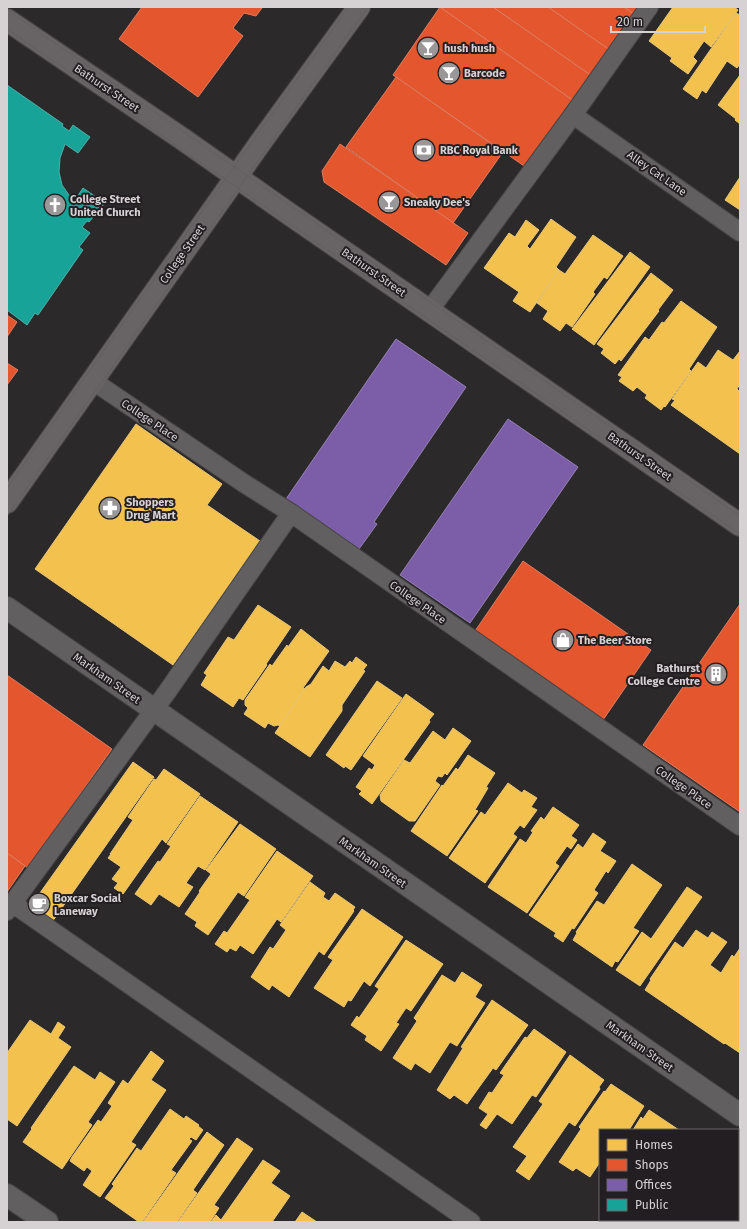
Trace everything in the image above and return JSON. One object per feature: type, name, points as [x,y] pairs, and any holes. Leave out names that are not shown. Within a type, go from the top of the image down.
[{"type":"main road","name":"College Street","points":[[7,502],[359,7]]},
{"type":"main road","name":"Bathurst Street","points":[[7,20],[184,140],[740,525]]},
{"type":"street","name":"Markham Street","points":[[7,608],[740,1116]]},
{"type":"street","points":[[7,1195],[47,1222]]},
{"type":"lane","points":[[429,311],[573,115],[648,7]]},
{"type":"lane","name":"Alley Cat Lane","points":[[573,115],[740,232]]},
{"type":"lane","name":"College Place","points":[[93,381],[291,514],[740,826]]},
{"type":"lane","points":[[291,514],[154,710],[10,907],[471,1222]]},
{"type":"building: Homes","points":[[673,7],[734,7],[738,10],[711,47],[704,41],[693,57],[697,61],[688,74],[670,61],[672,58],[649,41]]},
{"type":"building: Homes","points":[[736,13],[740,15],[740,64],[737,68],[727,61],[706,93],[702,90],[697,99],[683,89]]},
{"type":"building: Homes","points":[[740,75],[740,124],[718,105]]},
{"type":"building: Homes","points":[[740,177],[740,210],[725,200]]},
{"type":"building: Homes","points":[[551,219],[576,237],[556,267],[559,270],[530,312],[513,301],[519,292],[484,268],[509,233],[515,237],[526,220],[539,230],[527,246],[530,249]]},
{"type":"building: Homes","points":[[593,235],[623,256],[607,279],[604,277],[593,292],[595,294],[572,327],[566,323],[560,331],[543,319],[548,311],[537,303],[559,270],[565,274]]},
{"type":"building: Homes","points":[[630,252],[650,267],[594,345],[572,329]]},
{"type":"building: Homes","points":[[651,273],[673,290],[621,361],[619,359],[615,364],[601,353],[604,349],[597,344]]},
{"type":"building: Homes","points":[[681,301],[717,327],[689,369],[691,371],[665,407],[664,406],[661,410],[645,398],[647,395],[637,387],[633,391],[619,381],[622,377],[618,375],[645,337],[649,340],[662,322],[664,323]]},
{"type":"building: Homes","points":[[718,350],[733,360],[740,351],[740,384],[737,389],[740,392],[740,454],[671,405],[675,400],[672,399],[698,362],[706,368]]},
{"type":"building: Homes","points":[[136,424],[222,484],[207,505],[260,541],[173,665],[35,569]]},
{"type":"building: Homes","points":[[258,605],[291,627],[243,700],[239,698],[233,707],[201,685],[207,675],[204,673],[228,637],[234,640]]},
{"type":"building: Homes","points":[[301,629],[329,651],[303,688],[305,689],[280,726],[274,726],[268,723],[265,728],[244,714],[248,708],[245,705],[245,700],[270,664],[272,666]]},
{"type":"building: Homes","points":[[356,657],[367,665],[363,670],[365,671],[342,705],[342,711],[310,757],[275,733],[306,687],[311,684],[323,666],[329,671],[335,661],[345,667],[350,661],[352,663]]},
{"type":"building: Homes","points":[[377,681],[402,698],[351,770],[345,766],[344,768],[326,755]]},
{"type":"building: Homes","points":[[406,694],[434,714],[429,720],[430,722],[372,804],[359,794],[362,791],[356,787],[369,768],[372,770],[375,765],[363,756]]},
{"type":"building: Homes","points":[[453,728],[471,741],[447,775],[445,773],[442,777],[438,776],[435,781],[440,785],[415,821],[409,821],[381,801],[380,795],[404,760],[410,763],[433,731],[445,740]]},
{"type":"building: Homes","points":[[468,755],[495,773],[486,787],[488,788],[475,810],[478,811],[447,856],[411,831],[442,785],[443,786],[456,768],[458,770]]},
{"type":"building: Homes","points":[[133,762],[154,777],[52,922],[30,907]]},
{"type":"building: Homes","points":[[164,769],[200,794],[166,843],[162,839],[123,894],[114,888],[118,883],[112,879],[121,867],[108,858],[133,820],[128,817],[154,779],[156,780]]},
{"type":"building: Homes","points":[[508,783],[522,793],[524,790],[537,798],[531,807],[537,810],[524,828],[520,825],[513,834],[517,837],[485,883],[449,858],[481,812],[485,815]]},
{"type":"building: Homes","points":[[200,796],[238,822],[205,870],[198,866],[186,883],[193,887],[179,907],[159,894],[151,905],[135,894],[158,861],[160,862],[171,846],[167,844]]},
{"type":"building: Homes","points":[[553,807],[579,825],[571,836],[577,840],[571,849],[567,846],[555,863],[559,866],[527,913],[488,887],[520,839],[526,843],[533,832],[531,831],[541,817],[544,820]]},
{"type":"building: Homes","points":[[240,824],[276,849],[244,896],[238,892],[208,935],[195,926],[197,922],[185,914],[211,874],[206,870]]},
{"type":"building: Homes","points":[[593,833],[606,842],[600,851],[616,861],[608,873],[606,871],[594,890],[598,893],[574,929],[572,928],[563,942],[554,936],[556,933],[529,915],[578,844],[583,848]]},
{"type":"building: Homes","points":[[277,851],[313,876],[281,922],[277,919],[253,954],[240,945],[236,951],[230,948],[227,952],[215,944],[224,931],[227,933],[250,900],[245,897]]},
{"type":"building: Homes","points":[[632,864],[662,885],[633,928],[639,931],[618,962],[615,961],[612,967],[573,940],[577,933],[576,932],[597,901],[604,905]]},
{"type":"building: Homes","points":[[310,882],[325,893],[323,897],[329,901],[335,893],[355,907],[353,910],[354,911],[324,955],[319,951],[289,997],[272,985],[269,990],[251,977],[270,947],[273,949],[286,930],[280,925]]},
{"type":"building: Homes","points":[[687,887],[702,897],[640,986],[616,970],[642,932],[651,939]]},
{"type":"building: Homes","points":[[362,909],[403,937],[370,986],[364,981],[351,1001],[348,1000],[344,1007],[314,988],[333,960],[328,957]]},
{"type":"building: Homes","points":[[696,930],[708,938],[712,932],[727,942],[710,965],[721,973],[732,955],[734,957],[740,948],[740,1053],[725,1043],[724,1044],[645,990],[651,980],[650,979],[675,942],[683,948]]},
{"type":"building: Homes","points":[[406,940],[443,964],[411,1011],[406,1008],[396,1023],[399,1024],[381,1051],[365,1040],[367,1036],[351,1025],[357,1016],[359,1018],[379,989],[375,986]]},
{"type":"building: Homes","points":[[462,972],[482,985],[475,997],[485,1003],[457,1046],[450,1042],[430,1073],[415,1063],[411,1070],[393,1058],[417,1021],[414,1018],[442,975],[455,983]]},
{"type":"building: Homes","points":[[492,1000],[528,1025],[496,1070],[493,1068],[467,1104],[454,1095],[450,1099],[437,1090],[463,1048],[461,1047]]},
{"type":"building: Homes","points":[[30,1020],[51,1034],[58,1022],[65,1027],[58,1038],[71,1047],[17,1126],[7,1119],[7,1053]]},
{"type":"building: Homes","points":[[534,1029],[566,1052],[536,1097],[532,1095],[512,1124],[497,1114],[486,1129],[480,1125],[488,1114],[479,1108],[489,1092],[492,1093],[504,1075],[500,1073],[525,1037],[527,1038]]},
{"type":"building: Homes","points":[[151,1051],[164,1061],[151,1080],[166,1090],[131,1142],[136,1145],[100,1197],[83,1185],[92,1171],[87,1167],[84,1171],[70,1161],[98,1120],[101,1122],[112,1106],[108,1103],[123,1080],[128,1084]]},
{"type":"building: Homes","points":[[570,1055],[604,1080],[599,1087],[600,1089],[575,1126],[569,1122],[529,1180],[516,1171],[527,1156],[513,1147],[543,1104],[539,1101]]},
{"type":"building: Homes","points":[[74,1066],[95,1080],[100,1072],[115,1082],[88,1122],[92,1125],[62,1169],[23,1142]]},
{"type":"building: Homes","points":[[611,1084],[644,1106],[630,1129],[599,1129],[599,1164],[590,1177],[576,1168],[573,1171],[559,1162],[581,1129],[579,1127],[604,1091],[605,1092]]},
{"type":"building: Homes","points":[[170,1109],[184,1119],[186,1116],[199,1125],[198,1126],[203,1130],[196,1140],[191,1137],[189,1139],[192,1141],[171,1170],[176,1173],[142,1222],[139,1222],[105,1198],[114,1186],[112,1184],[137,1148],[141,1151]]},
{"type":"building: Homes","points":[[649,1110],[678,1129],[634,1129],[641,1117],[643,1119]]},
{"type":"building: Homes","points":[[207,1132],[224,1145],[193,1190],[197,1193],[177,1222],[143,1222]]},
{"type":"building: Homes","points":[[237,1138],[253,1149],[214,1205],[219,1208],[210,1222],[178,1222]]},
{"type":"building: Homes","points":[[263,1160],[280,1171],[271,1183],[290,1196],[272,1222],[211,1222],[216,1215],[221,1220]]},
{"type":"building: Homes","points":[[740,1201],[740,1222],[700,1222],[739,1221]]},
{"type":"building: Homes","points":[[302,1212],[317,1222],[295,1222]]},
{"type":"building: Homes","points":[[642,1221],[695,1221],[694,1222]]},
{"type":"building: Shops","points":[[142,7],[262,8],[256,16],[244,13],[233,28],[243,36],[198,97],[119,39]]},
{"type":"building: Shops","points":[[440,7],[574,101],[527,168],[393,75]]},
{"type":"building: Shops","points":[[440,7],[493,7],[592,76],[574,101]]},
{"type":"building: Shops","points":[[493,7],[548,7],[610,50],[592,76]]},
{"type":"building: Shops","points":[[548,7],[624,7],[635,15],[610,50]]},
{"type":"building: Shops","points":[[624,7],[641,7],[635,15]]},
{"type":"building: Shops","name":"RBC Royal Bank","points":[[396,77],[503,152],[453,223],[346,147]]},
{"type":"building: Shops","name":"Sneaky Dee's","points":[[340,144],[468,233],[446,265],[324,182],[322,171]]},
{"type":"building: Shops","points":[[7,315],[17,322],[7,337]]},
{"type":"building: Shops","points":[[7,363],[18,370],[7,385]]},
{"type":"building: Shops","name":"The Beer Store","points":[[523,561],[651,650],[603,720],[475,631]]},
{"type":"building: Shops","name":"Bathurst College Centre","points":[[740,604],[740,812],[643,745]]},
{"type":"building: Shops","points":[[7,675],[112,749],[28,868],[7,853]]},
{"type":"building: Shops","points":[[7,853],[25,866],[7,892]]},
{"type":"building: Offices","points":[[396,339],[466,387],[374,522],[377,524],[359,549],[286,499]]},
{"type":"building: Offices","points":[[508,419],[578,467],[470,623],[400,575]]},
{"type":"building: Public","name":"College Street United Church","points":[[7,85],[63,124],[62,126],[69,131],[73,125],[90,137],[78,153],[65,144],[60,158],[59,172],[62,185],[69,195],[75,200],[83,188],[104,201],[104,204],[89,222],[87,221],[82,227],[90,233],[79,247],[83,250],[38,315],[35,313],[27,325],[7,310]]},
{"type":"tram line","points":[[7,488],[203,210],[349,7]]},
{"type":"tram line","points":[[7,516],[368,7]]},
{"type":"tram line","points":[[7,10],[740,516]]},
{"type":"tram line","points":[[7,29],[740,534]]},
{"type":"place","name":"hush hush","points":[[428,48]]},
{"type":"place","name":"Barcode","points":[[449,73]]},
{"type":"place","name":"RBC Royal Bank","points":[[424,150]]},
{"type":"place","name":"Sneaky Dee's","points":[[389,202]]},
{"type":"place","name":"College Street United Church","points":[[55,205]]},
{"type":"place","name":"Shoppers Drug Mart","points":[[110,508]]},
{"type":"place","name":"The Beer Store","points":[[563,640]]},
{"type":"place","name":"Bathurst College Centre","points":[[716,674]]},
{"type":"place","name":"Boxcar Social Laneway","points":[[39,904]]}]
